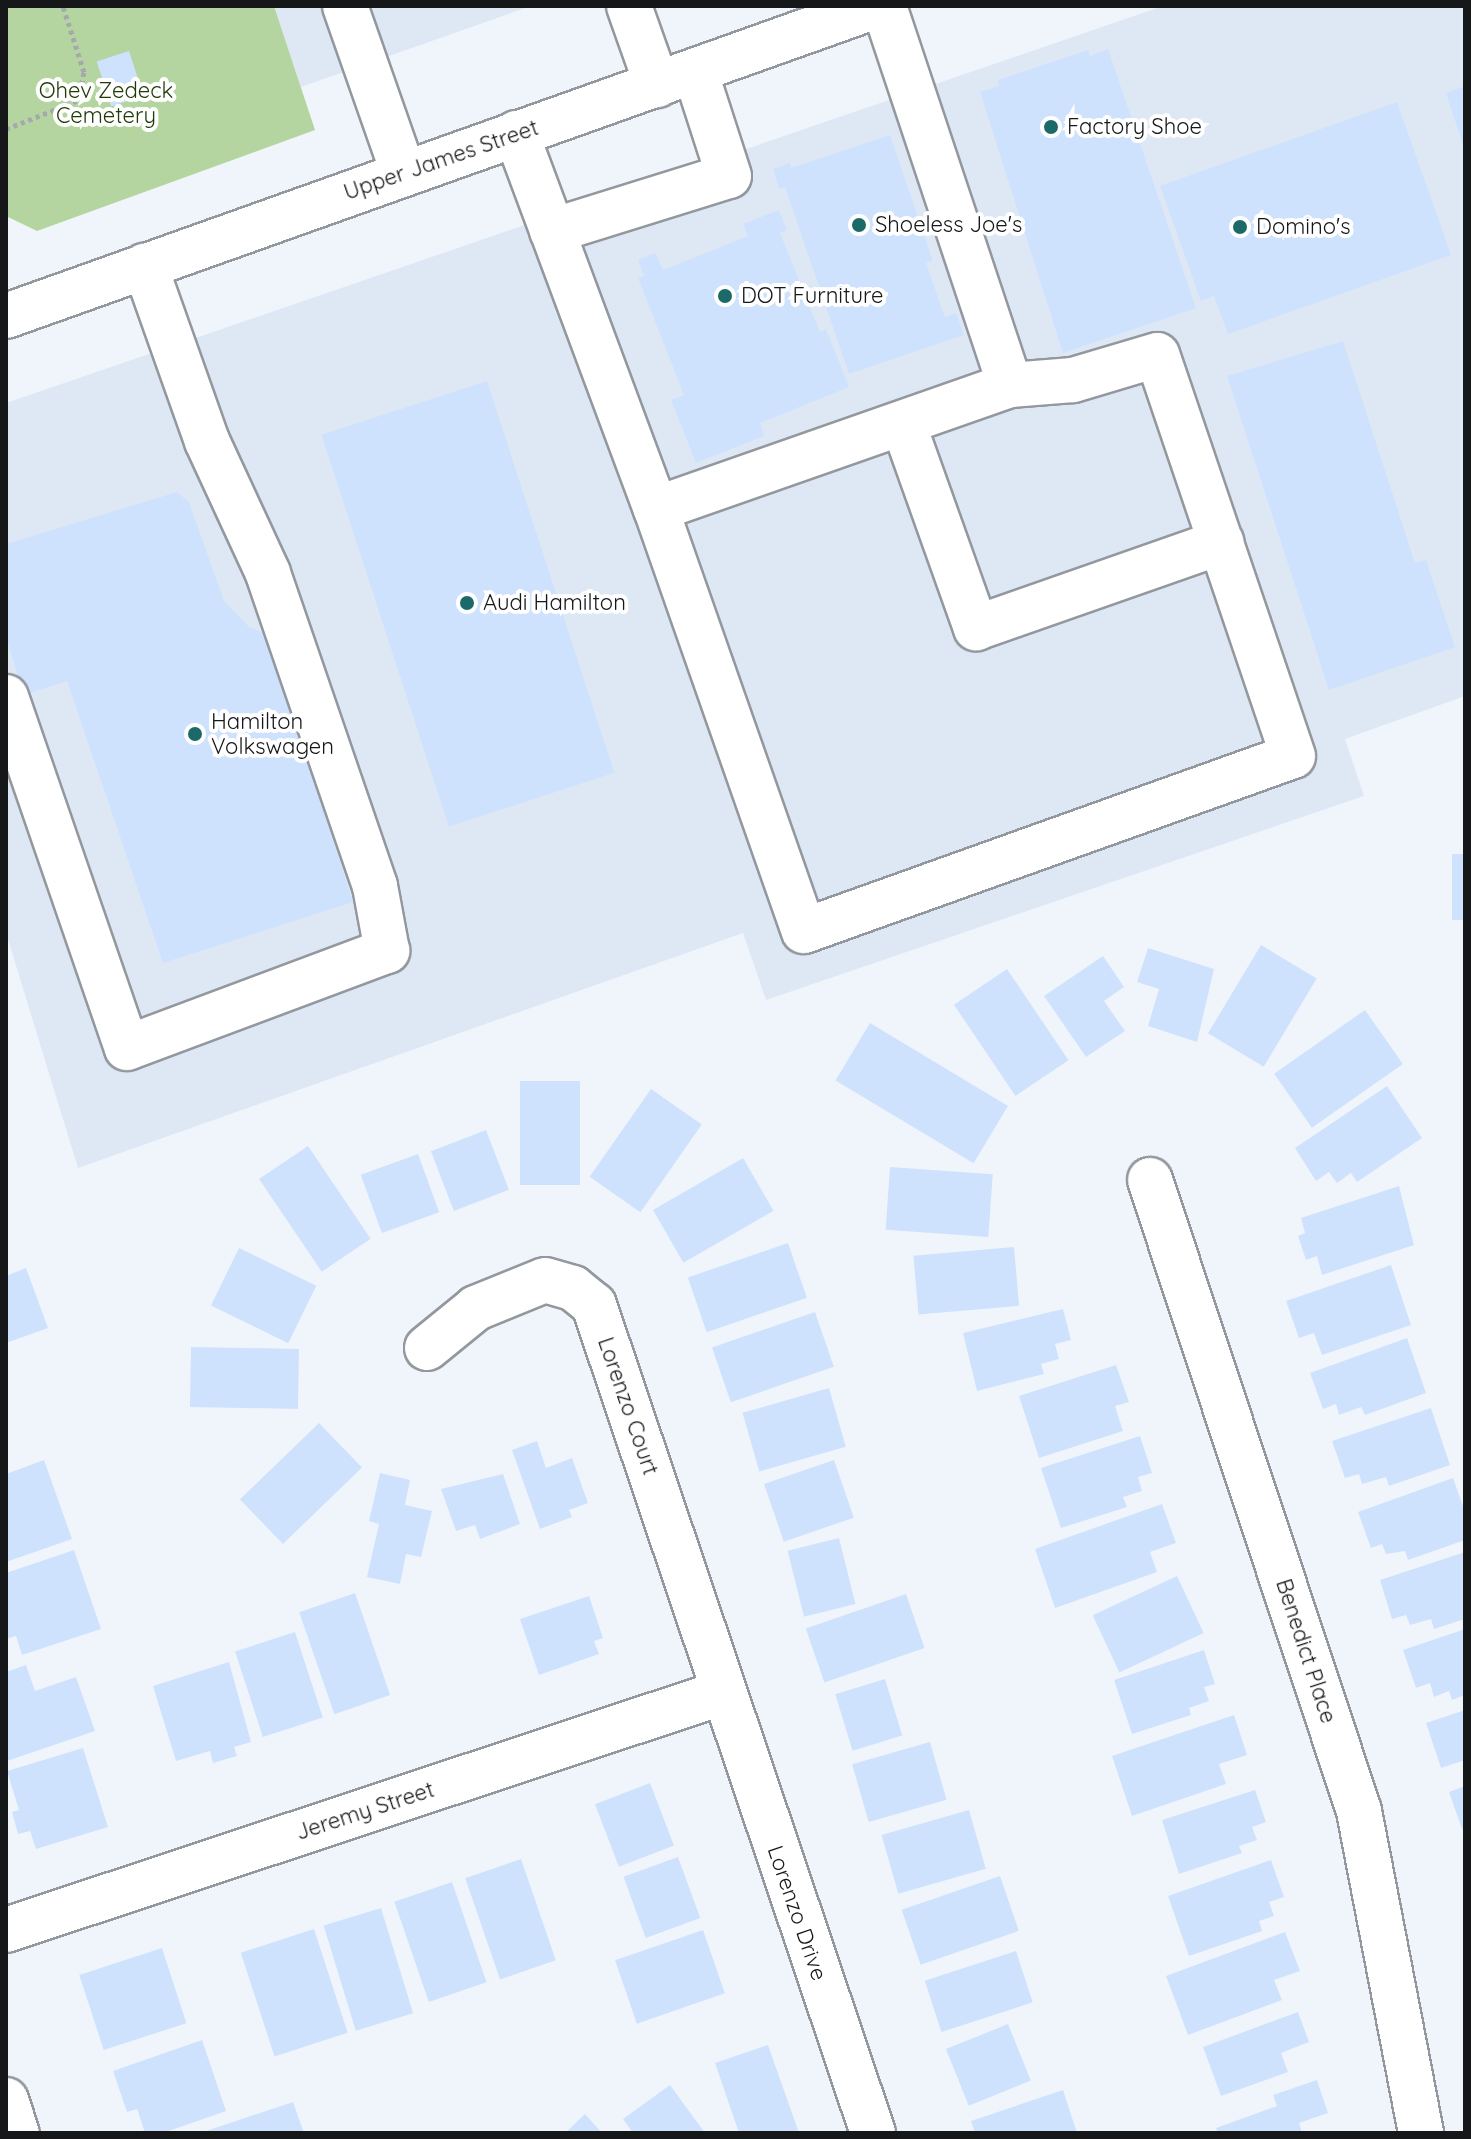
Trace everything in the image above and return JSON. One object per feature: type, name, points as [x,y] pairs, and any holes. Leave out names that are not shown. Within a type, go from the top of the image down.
[{"type":"street","points":[[345,6],[403,172]]},
{"type":"street","points":[[552,231],[729,176],[676,78],[629,6]]},
{"type":"street","name":"Upper James Street","points":[[6,316],[876,6]]},
{"type":"street","points":[[884,6],[1010,385]]},
{"type":"street","points":[[516,133],[656,509],[804,931],[1293,756],[1157,355],[1073,380],[1010,385],[656,509]]},
{"type":"street","points":[[6,697],[127,1048],[387,951],[375,886],[268,573],[207,441],[145,266]]},
{"type":"street","points":[[903,423],[976,628],[1221,542]]},
{"type":"street","name":"Benedict Place","points":[[1150,1180],[1359,1811],[1421,2133]]},
{"type":"street","name":"Lorenzo Court","points":[[427,1348],[476,1308],[545,1280],[573,1288],[594,1305],[724,1692]]},
{"type":"street","name":"Jeremy Street","points":[[6,1930],[724,1692]]},
{"type":"street","name":"Lorenzo Drive","points":[[724,1692],[873,2133]]},
{"type":"street","points":[[6,2100],[17,2133]]},
{"type":"path","points":[[6,129],[79,100],[84,72],[63,6]]},
{"type":"shaded area","points":[[274,6],[531,6],[301,87]]},
{"type":"shaded area","points":[[1163,6],[1465,6],[1465,696],[1345,739],[1364,796],[766,1000],[743,933],[78,1168],[6,933],[6,403]]},
{"type":"green space","name":"Ohev Zedeck Cemetery","points":[[6,6],[274,6],[315,130],[37,231],[6,216]]},
{"type":"building","points":[[1108,49],[1196,308],[1063,353],[980,92],[999,86],[998,80],[1088,50],[1090,56]]},
{"type":"building","points":[[129,51],[144,96],[111,106],[97,62]]},
{"type":"building","points":[[1465,86],[1465,148],[1464,148],[1446,93]]},
{"type":"building","points":[[1397,102],[1451,255],[1228,334],[1214,296],[1201,301],[1160,186]]},
{"type":"building","name":"Shoeless Joe's","points":[[890,135],[933,261],[926,263],[945,317],[956,313],[964,335],[849,374],[785,187],[779,189],[773,169],[790,163],[791,168]]},
{"type":"building","points":[[779,210],[787,230],[780,233],[820,332],[826,329],[849,387],[760,423],[764,436],[696,463],[671,400],[684,395],[638,278],[644,276],[638,260],[655,253],[663,270],[748,236],[743,224]]},
{"type":"building","points":[[1343,341],[1415,563],[1426,560],[1455,647],[1329,690],[1227,376]]},
{"type":"building","name":"Audi Hamilton","points":[[487,381],[614,773],[449,827],[322,435]]},
{"type":"building","name":"Hamilton Volkswagen","points":[[177,492],[189,502],[224,601],[249,627],[276,638],[320,774],[312,776],[353,902],[163,963],[67,681],[24,695],[6,638],[6,544]]},
{"type":"building","points":[[1452,854],[1465,854],[1465,920],[1452,920]]},
{"type":"building","points":[[1261,945],[1317,978],[1264,1067],[1208,1033]]},
{"type":"building","points":[[1148,948],[1214,969],[1197,1042],[1148,1026],[1159,989],[1137,982]]},
{"type":"building","points":[[1103,956],[1124,987],[1104,1001],[1125,1031],[1086,1057],[1044,996]]},
{"type":"building","points":[[1007,969],[1069,1060],[1015,1096],[954,1005]]},
{"type":"building","points":[[1365,1010],[1403,1064],[1312,1128],[1274,1074]]},
{"type":"building","points":[[870,1023],[1008,1106],[973,1163],[835,1080]]},
{"type":"building","points":[[520,1081],[580,1081],[580,1185],[520,1185]]},
{"type":"building","points":[[1387,1086],[1422,1138],[1357,1182],[1351,1173],[1337,1183],[1329,1172],[1316,1181],[1295,1148]]},
{"type":"building","points":[[651,1089],[702,1125],[640,1212],[590,1177]]},
{"type":"building","points":[[486,1130],[509,1190],[454,1211],[431,1151]]},
{"type":"building","points":[[308,1146],[371,1239],[322,1272],[259,1179]]},
{"type":"building","points":[[418,1154],[439,1212],[382,1233],[361,1175]]},
{"type":"building","points":[[743,1158],[774,1211],[683,1263],[653,1210]]},
{"type":"building","points":[[890,1167],[993,1174],[988,1237],[886,1230]]},
{"type":"building","points":[[1399,1186],[1414,1245],[1322,1275],[1317,1256],[1306,1260],[1298,1236],[1305,1233],[1301,1218]]},
{"type":"building","points":[[788,1243],[807,1298],[707,1332],[688,1278]]},
{"type":"building","points":[[1014,1247],[1019,1306],[919,1315],[913,1256]]},
{"type":"building","points":[[239,1248],[316,1286],[288,1343],[211,1306]]},
{"type":"building","points":[[1391,1265],[1411,1325],[1322,1355],[1314,1333],[1299,1338],[1286,1301]]},
{"type":"building","points":[[26,1268],[48,1328],[6,1343],[6,1276]]},
{"type":"building","points":[[1063,1309],[1071,1340],[1055,1344],[1059,1359],[1041,1364],[1044,1374],[977,1391],[963,1333]]},
{"type":"building","points":[[815,1312],[834,1367],[731,1402],[712,1347]]},
{"type":"building","points":[[1407,1338],[1426,1393],[1365,1415],[1361,1407],[1339,1415],[1336,1404],[1323,1409],[1310,1373]]},
{"type":"building","points":[[191,1347],[299,1349],[298,1409],[190,1407]]},
{"type":"building","points":[[1116,1365],[1129,1402],[1115,1406],[1123,1431],[1039,1458],[1019,1396]]},
{"type":"building","points":[[829,1388],[846,1447],[759,1471],[742,1413]]},
{"type":"building","points":[[1431,1408],[1450,1465],[1389,1486],[1386,1477],[1362,1484],[1359,1474],[1345,1478],[1332,1441]]},
{"type":"building","points":[[319,1423],[362,1468],[283,1544],[240,1499]]},
{"type":"building","points":[[1140,1436],[1152,1473],[1138,1477],[1142,1491],[1123,1497],[1127,1507],[1061,1528],[1041,1468]]},
{"type":"building","points":[[537,1441],[546,1468],[572,1458],[588,1503],[569,1510],[572,1517],[540,1529],[512,1450]]},
{"type":"building","points":[[44,1460],[72,1539],[6,1562],[6,1474]]},
{"type":"building","points":[[834,1460],[854,1518],[784,1542],[764,1484]]},
{"type":"building","points":[[380,1473],[410,1480],[405,1505],[432,1511],[421,1557],[406,1554],[400,1584],[367,1577],[379,1524],[369,1521]]},
{"type":"building","points":[[503,1474],[520,1524],[480,1539],[475,1525],[456,1531],[441,1489]]},
{"type":"building","points":[[1453,1478],[1465,1512],[1465,1540],[1408,1560],[1405,1551],[1386,1554],[1382,1544],[1371,1548],[1358,1512]]},
{"type":"building","points":[[1162,1504],[1176,1543],[1150,1552],[1157,1572],[1055,1608],[1035,1549]]},
{"type":"building","points":[[839,1538],[855,1604],[804,1617],[788,1551]]},
{"type":"building","points":[[74,1550],[101,1629],[22,1655],[16,1636],[6,1639],[6,1573]]},
{"type":"building","points":[[1465,1552],[1465,1619],[1434,1629],[1431,1619],[1410,1625],[1406,1615],[1392,1619],[1380,1580]]},
{"type":"building","points":[[1177,1576],[1204,1633],[1119,1672],[1093,1615]]},
{"type":"building","points":[[355,1593],[390,1695],[334,1714],[299,1612]]},
{"type":"building","points":[[906,1594],[925,1648],[824,1682],[806,1629]]},
{"type":"building","points":[[589,1596],[603,1638],[594,1641],[599,1654],[539,1675],[520,1619]]},
{"type":"building","points":[[1465,1629],[1465,1695],[1452,1700],[1449,1691],[1434,1697],[1430,1683],[1416,1688],[1403,1650]]},
{"type":"building","points":[[295,1632],[323,1718],[263,1737],[235,1651]]},
{"type":"building","points":[[1204,1650],[1215,1684],[1204,1687],[1209,1701],[1189,1708],[1191,1715],[1132,1734],[1114,1680]]},
{"type":"building","points":[[229,1662],[251,1742],[234,1747],[237,1756],[213,1763],[210,1751],[176,1761],[153,1686]]},
{"type":"building","points":[[26,1665],[35,1691],[76,1677],[95,1731],[7,1761],[6,1672]]},
{"type":"building","points":[[885,1679],[902,1735],[853,1751],[835,1694]]},
{"type":"building","points":[[1465,1710],[1465,1760],[1441,1768],[1426,1723]]},
{"type":"building","points":[[1234,1715],[1247,1755],[1219,1764],[1226,1784],[1132,1816],[1112,1756]]},
{"type":"building","points":[[930,1742],[947,1800],[869,1822],[852,1764]]},
{"type":"building","points":[[83,1748],[108,1827],[36,1849],[30,1831],[18,1834],[12,1812],[19,1810],[7,1771]]},
{"type":"building","points":[[650,1783],[674,1846],[619,1867],[595,1804]]},
{"type":"building","points":[[1465,1786],[1465,1829],[1462,1829],[1449,1792]]},
{"type":"building","points":[[1255,1790],[1266,1822],[1252,1827],[1257,1840],[1239,1846],[1242,1853],[1179,1874],[1162,1820]]},
{"type":"building","points":[[969,1810],[986,1869],[898,1894],[882,1835]]},
{"type":"building","points":[[678,1857],[700,1918],[646,1938],[623,1877]]},
{"type":"building","points":[[521,1859],[556,1960],[500,1979],[465,1878]]},
{"type":"building","points":[[1271,1860],[1284,1897],[1269,1902],[1274,1916],[1259,1921],[1262,1931],[1189,1956],[1168,1896]]},
{"type":"building","points":[[1000,1876],[1019,1931],[921,1965],[902,1910]]},
{"type":"building","points":[[452,1882],[487,1982],[429,2002],[394,1902]]},
{"type":"building","points":[[381,1908],[413,2013],[356,2031],[324,1926]]},
{"type":"building","points":[[314,1929],[348,2033],[274,2056],[241,1953]]},
{"type":"building","points":[[703,1930],[725,1993],[637,2024],[615,1960]]},
{"type":"building","points":[[1285,1932],[1300,1971],[1274,1980],[1282,2000],[1188,2035],[1166,1976]]},
{"type":"building","points":[[162,1948],[186,2023],[104,2050],[79,1975]]},
{"type":"building","points":[[1016,1951],[1033,2002],[941,2032],[925,1981]]},
{"type":"building","points":[[1298,2012],[1309,2042],[1281,2053],[1288,2072],[1221,2096],[1203,2047]]},
{"type":"building","points":[[1008,2024],[1031,2081],[969,2106],[946,2049]]},
{"type":"building","points":[[202,2040],[226,2111],[163,2133],[145,2133],[137,2109],[127,2112],[113,2071]]},
{"type":"building","points":[[768,2045],[799,2133],[739,2133],[715,2063]]},
{"type":"building","points":[[1317,2080],[1328,2113],[1299,2123],[1302,2133],[1218,2133],[1216,2128],[1277,2106],[1273,2095]]},
{"type":"building","points":[[670,2085],[705,2133],[633,2133],[623,2119]]},
{"type":"building","points":[[1063,2090],[1077,2133],[975,2133],[971,2121]]},
{"type":"building","points":[[293,2102],[304,2133],[203,2133],[203,2132]]},
{"type":"building","points":[[585,2114],[602,2133],[565,2133]]},
{"type":"place","name":"Factory Shoe","points":[[1051,127]]},
{"type":"place","name":"Shoeless Joe's","points":[[859,225]]},
{"type":"place","name":"Domino's","points":[[1240,227]]},
{"type":"place","name":"DOT Furniture","points":[[725,296]]},
{"type":"place","name":"Audi Hamilton","points":[[467,603]]},
{"type":"place","name":"Hamilton Volkswagen","points":[[195,734]]}]
